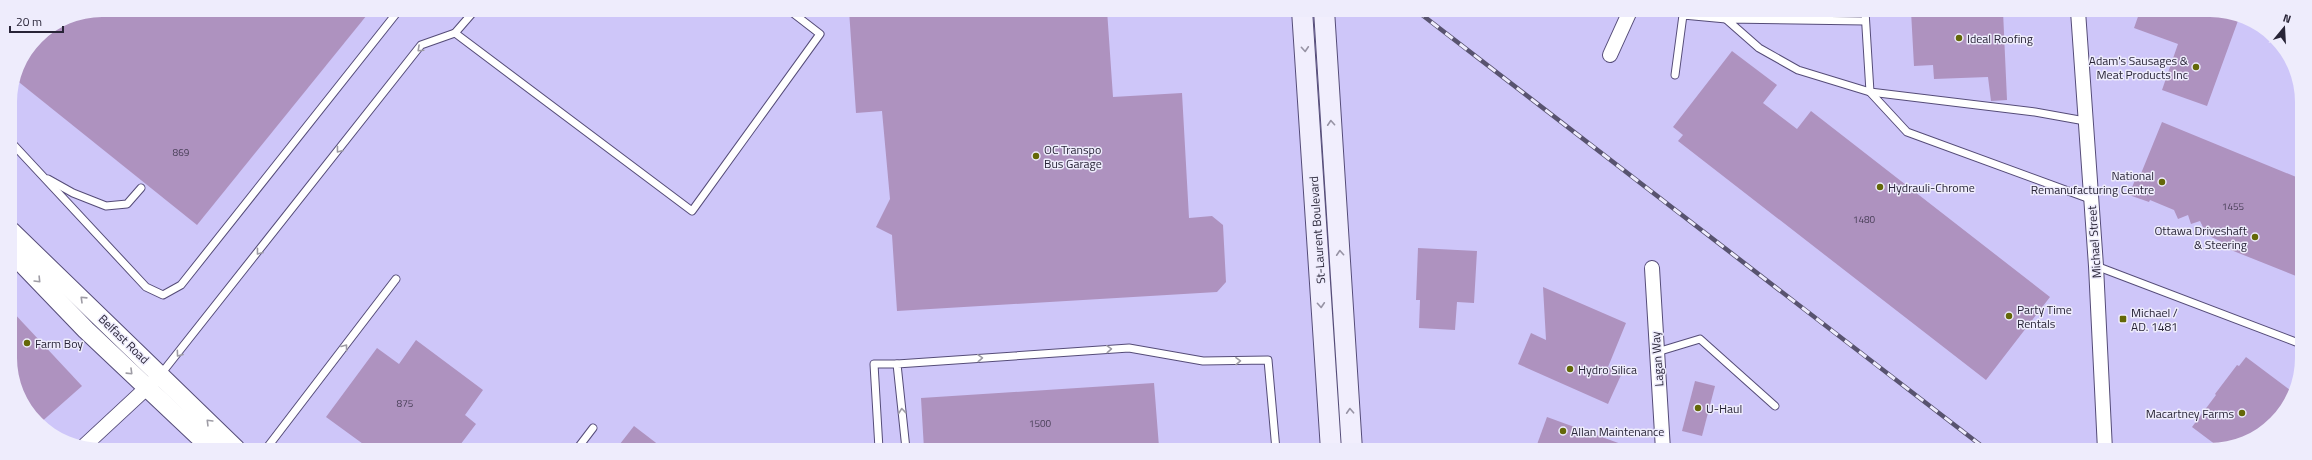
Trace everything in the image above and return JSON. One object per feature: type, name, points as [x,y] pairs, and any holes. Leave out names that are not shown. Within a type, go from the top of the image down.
[{"type":"main road","name":"St-Laurent Boulevard","points":[[1302,17],[1331,443]]},
{"type":"main road","name":"St-Laurent Boulevard","points":[[1324,18],[1352,443]]},
{"type":"street","points":[[1610,55],[1627,17]]},
{"type":"street","name":"Michael Street","points":[[2078,17],[2084,121],[2096,266],[2105,443]]},
{"type":"street","name":"Belfast Road","points":[[17,237],[161,374],[230,443]]},
{"type":"street","name":"Belfast Road","points":[[17,258],[86,330],[206,443]]},
{"type":"street","name":"Lagan Way","points":[[1652,268],[1663,443]]},
{"type":"street","points":[[89,442],[161,374]]},
{"type":"lane","points":[[17,149],[146,287],[163,295],[181,285],[393,17]]},
{"type":"lane","points":[[161,374],[421,45],[455,33],[469,17]]},
{"type":"lane","points":[[455,33],[692,211],[820,34],[799,17]]},
{"type":"lane","points":[[1676,75],[1683,17]]},
{"type":"lane","points":[[1704,17],[1726,19],[1865,21]]},
{"type":"lane","points":[[1865,17],[1870,92],[1907,132],[2090,199]]},
{"type":"lane","points":[[1726,19],[1760,48],[1798,70],[1870,92],[2027,111],[2084,121]]},
{"type":"lane","points":[[41,175],[73,193],[106,206],[127,204],[141,188]]},
{"type":"lane","points":[[2096,266],[2295,342]]},
{"type":"lane","points":[[271,443],[396,279]]},
{"type":"lane","points":[[1657,352],[1700,339],[1774,406]]},
{"type":"lane","points":[[879,443],[874,364],[897,364],[1129,348],[1202,361],[1268,360],[1275,443]]},
{"type":"lane","points":[[897,364],[905,443]]},
{"type":"lane","points":[[582,443],[593,428]]},
{"type":"building","points":[[102,17],[365,17],[197,225],[20,83],[28,60],[38,46],[55,31],[70,23]]},
{"type":"building","name":"OC Transpo Bus Garage","points":[[849,17],[1107,17],[1113,97],[1182,93],[1189,218],[1212,216],[1223,225],[1226,282],[1217,292],[897,311],[892,235],[876,227],[890,199],[882,111],[856,113]]},
{"type":"building","name":"Ideal Roofing","points":[[1911,17],[2003,17],[2007,100],[1991,101],[1988,77],[1934,79],[1933,65],[1914,66]]},
{"type":"building","name":"Adam's Sausages & Meat Products Inc","points":[[2138,17],[2210,17],[2238,22],[2207,106],[2162,90],[2178,44],[2134,28]]},
{"type":"building","points":[[1732,51],[1777,85],[1763,103],[1797,129],[1811,111],[2050,297],[1986,380],[1678,141],[1683,135],[1673,127]]},
{"type":"building","points":[[2162,122],[2295,177],[2295,276],[2221,246],[2222,242],[2207,235],[2200,221],[2191,224],[2188,215],[2178,219],[2174,210],[2150,200],[2149,202],[2129,195],[2137,175],[2140,176]]},
{"type":"building","points":[[1418,248],[1477,251],[1474,303],[1457,302],[1455,330],[1419,328],[1420,300],[1416,300]]},
{"type":"building","points":[[1543,287],[1626,323],[1608,367],[1622,373],[1608,404],[1518,364],[1531,333],[1546,340]]},
{"type":"building","name":"Farm Boy","points":[[17,316],[82,386],[44,420],[42,418],[31,405],[19,374],[17,358]]},
{"type":"building","points":[[416,340],[483,390],[465,415],[476,424],[462,443],[362,443],[326,417],[377,348],[399,364]]},
{"type":"building","name":"Macartney Farms","points":[[2246,357],[2289,390],[2274,414],[2257,429],[2242,437],[2213,443],[2192,427],[2237,365],[2239,366]]},
{"type":"building","name":"U-Haul","points":[[1695,381],[1715,386],[1702,436],[1682,431]]},
{"type":"building","points":[[1154,383],[1159,443],[924,443],[921,398]]},
{"type":"building","name":"Allan Maintenance","points":[[1547,417],[1618,443],[1538,443]]},
{"type":"building","points":[[634,426],[656,443],[621,443]]},
{"type":"railway","points":[[1425,17],[1978,443]]},
{"type":"place","name":"Ideal Roofing","points":[[1959,38]]},
{"type":"place","name":"Adam's Sausages & Meat Products Inc","points":[[2196,67]]},
{"type":"place","name":"OC Transpo Bus Garage","points":[[1036,156]]},
{"type":"place","name":"National Remanufacturing Centre","points":[[2162,182]]},
{"type":"place","name":"Hydrauli-Chrome","points":[[1880,187]]},
{"type":"place","name":"Ottawa Driveshaft & Steering","points":[[2255,237]]},
{"type":"place","name":"Party Time Rentals","points":[[2009,316]]},
{"type":"place","name":"Michael / AD. 1481","points":[[2123,319]]},
{"type":"place","name":"Farm Boy","points":[[27,343]]},
{"type":"place","name":"Hydro Silica","points":[[1570,369]]},
{"type":"place","name":"U-Haul","points":[[1698,408]]},
{"type":"place","name":"Macartney Farms","points":[[2242,413]]},
{"type":"place","name":"Allan Maintenance","points":[[1563,431]]}]
